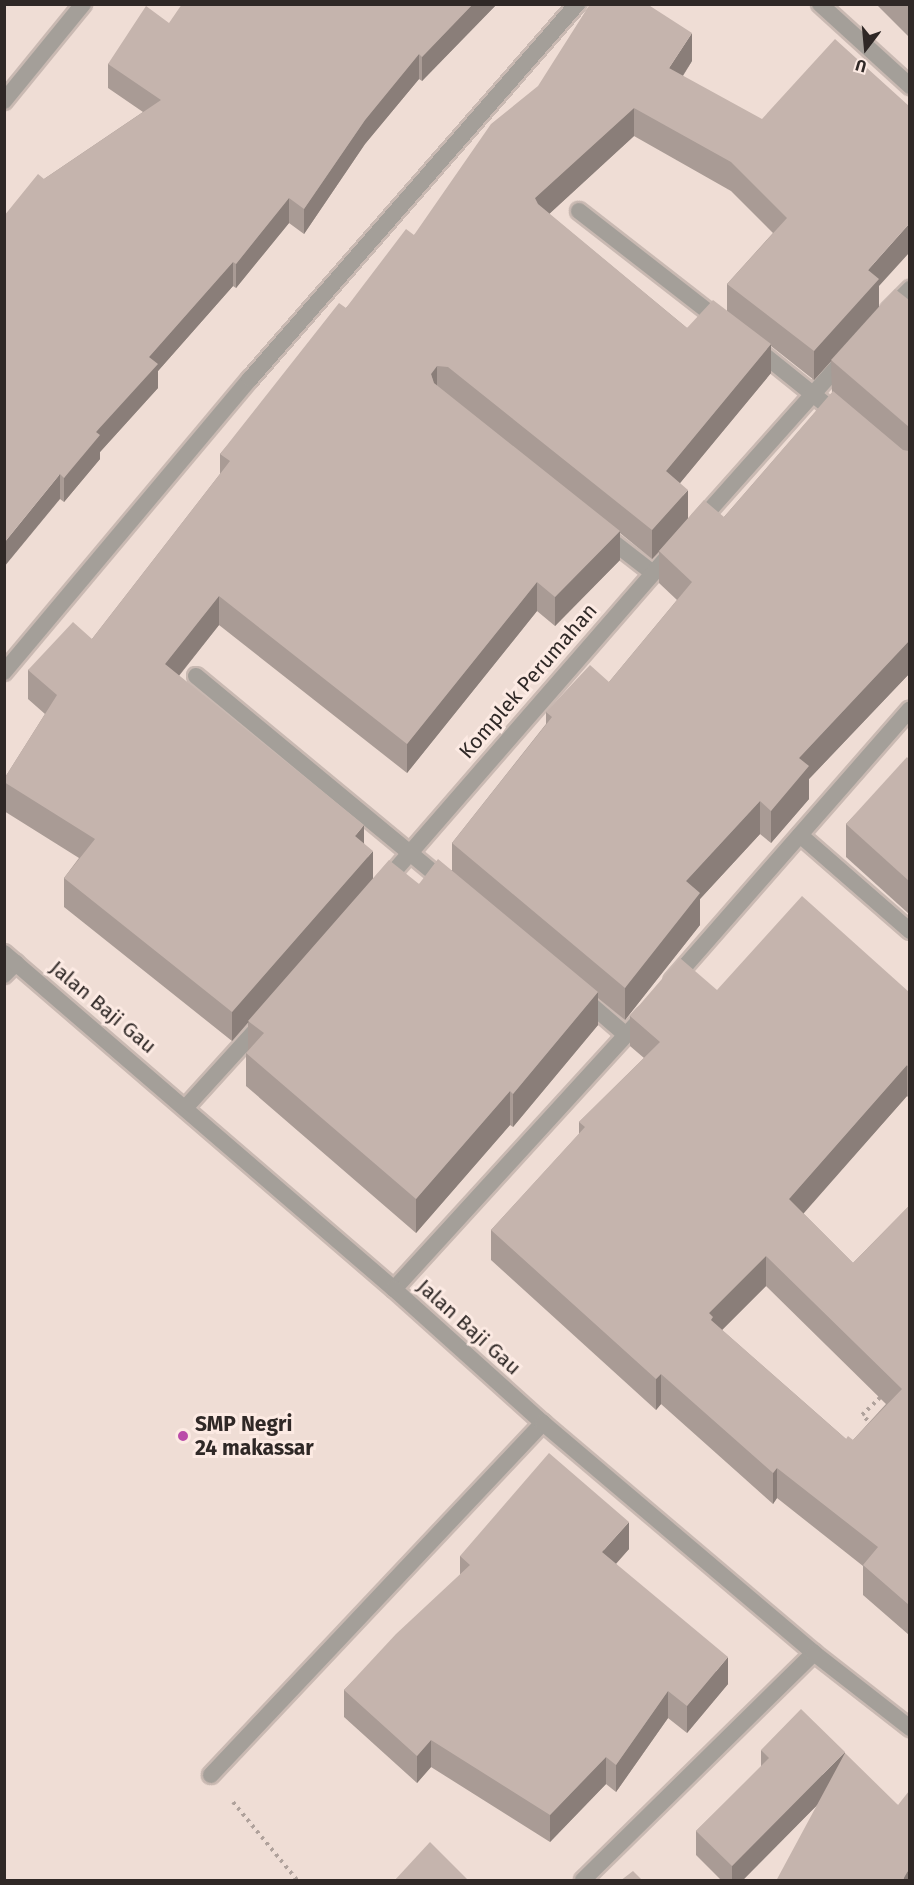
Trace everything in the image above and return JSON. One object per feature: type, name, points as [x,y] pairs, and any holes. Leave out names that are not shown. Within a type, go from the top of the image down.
[{"type":"street","points":[[4,101],[83,4]]},
{"type":"street","points":[[4,672],[250,379],[577,4]]},
{"type":"street","points":[[820,4],[909,86]]},
{"type":"street","points":[[579,211],[813,393],[857,430]]},
{"type":"street","points":[[879,321],[909,289]]},
{"type":"street","name":"Komplek Perumahan","points":[[372,896],[653,573],[856,346]]},
{"type":"street","points":[[588,522],[653,573]]},
{"type":"street","points":[[196,676],[464,898]]},
{"type":"street","points":[[394,1289],[626,1035],[909,709]]},
{"type":"street","points":[[800,835],[909,931]]},
{"type":"street","name":"Jalan Baji Gau","points":[[8,964],[186,1107],[543,1423],[814,1653],[909,1728]]},
{"type":"street","points":[[572,989],[626,1035]]},
{"type":"street","points":[[186,1107],[273,1011]]},
{"type":"street","points":[[211,1775],[543,1423]]},
{"type":"street","points":[[583,1881],[814,1653]]},
{"type":"path","points":[[878,1430],[862,1415],[886,1393]]},
{"type":"path","points":[[211,1775],[297,1881]]},
{"type":"building","points":[[182,4],[473,4],[422,57],[419,54],[365,120],[304,209],[289,198],[236,264],[233,262],[149,357],[158,364],[96,432],[100,435],[64,478],[60,474],[4,543],[4,216],[38,174],[44,179],[161,100],[108,64],[146,6],[169,23]]},
{"type":"building","points":[[590,4],[647,4],[692,33],[669,68],[762,119],[835,39],[909,106],[909,224],[868,270],[879,279],[814,351],[727,284],[787,218],[731,162],[634,108],[535,198],[538,204],[687,328],[713,300],[771,344],[666,471],[688,490],[652,530],[448,367],[437,366],[431,374],[434,383],[620,531],[555,597],[537,582],[407,744],[219,596],[165,664],[364,825],[355,836],[373,851],[232,1012],[64,878],[95,839],[4,782],[57,695],[28,670],[73,622],[92,639],[230,461],[220,454],[339,303],[346,308],[406,229],[414,235],[491,124],[538,86]]},
{"type":"building","points":[[895,289],[909,300],[909,427],[831,360]]},
{"type":"building","points":[[833,391],[903,450],[909,451],[909,641],[799,758],[809,766],[771,811],[760,801],[686,881],[700,893],[625,988],[452,843],[552,717],[546,712],[590,665],[609,682],[692,582],[659,551],[704,500],[724,517]]},
{"type":"building","points":[[907,757],[909,760],[909,881],[846,824]]},
{"type":"building","points":[[438,859],[598,992],[513,1094],[510,1091],[416,1199],[246,1053],[264,1033],[248,1021],[389,860],[419,884]]},
{"type":"building","points":[[802,896],[909,992],[909,1068],[907,1065],[789,1199],[853,1263],[909,1206],[909,1605],[863,1565],[878,1547],[777,1468],[773,1473],[661,1374],[656,1379],[491,1230],[585,1127],[579,1122],[660,1042],[630,1016],[680,958],[717,990]],"holes":[[[766,1256],[902,1389],[853,1440],[848,1436],[846,1439],[711,1320],[713,1317],[709,1313]]]},
{"type":"building","points":[[549,1453],[629,1522],[602,1552],[728,1657],[687,1706],[668,1691],[616,1765],[606,1757],[550,1815],[431,1740],[417,1756],[344,1690],[396,1634],[470,1565],[460,1556]]},
{"type":"building","points":[[801,1709],[845,1752],[732,1866],[696,1831],[769,1758],[761,1750]]},
{"type":"building","points":[[845,1753],[898,1805],[909,1791],[909,1869],[902,1881],[776,1881]]},
{"type":"building","points":[[430,1842],[469,1881],[394,1881]]},
{"type":"building","points":[[633,1871],[643,1881],[620,1881]]},
{"type":"place","name":"SMP Negri 24 makassar","points":[[183,1436]]}]
